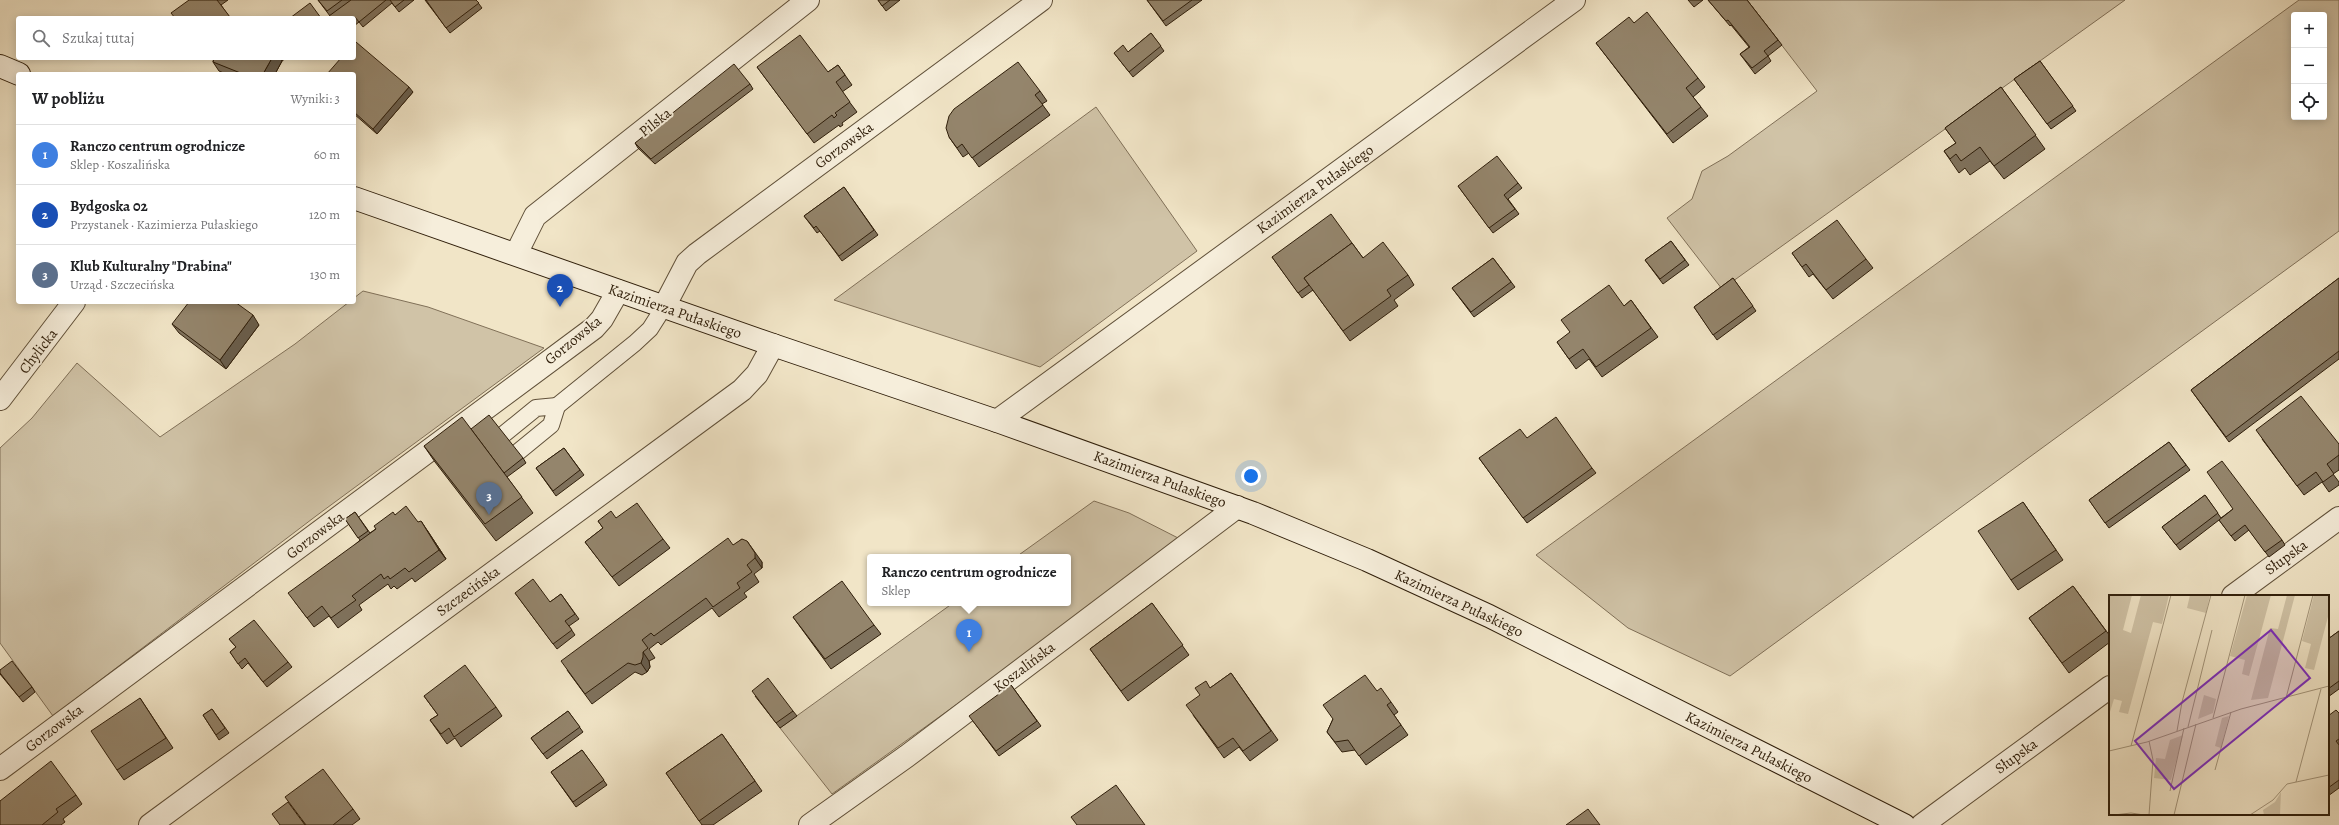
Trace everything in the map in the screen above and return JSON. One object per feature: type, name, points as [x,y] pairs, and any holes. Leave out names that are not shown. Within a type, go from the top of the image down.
[{"type":"street","name":"Pilska","points":[[516,254],[535,216],[808,0]]},
{"type":"street","name":"Gorzowska","points":[[664,307],[687,263],[697,254],[1041,0]]},
{"type":"street","name":"Kazimierza Pułaskiego","points":[[997,421],[1574,0]]},
{"type":"street","points":[[0,66],[16,73]]},
{"type":"street","name":"Kazimierza Pułaskiego","points":[[356,199],[516,254],[618,292],[997,421],[1237,507],[1367,560],[1489,616],[1904,825]]},
{"type":"street","name":"Gorzowska","points":[[0,768],[594,328],[602,319],[618,292]]},
{"type":"street","name":"Chylicka","points":[[0,399],[72,304]]},
{"type":"street","name":"Szczecińska","points":[[150,825],[742,390],[757,374],[773,345]]},
{"type":"street","name":"Koszalińska","points":[[810,825],[906,756],[1237,507]]},
{"type":"street","name":"Słupska","points":[[2234,595],[2339,518]]},
{"type":"street","name":"Słupska","points":[[1922,825],[2109,687]]},
{"type":"lane","points":[[504,434],[536,408],[557,406],[636,343],[650,329],[664,307]]},
{"type":"lane","points":[[518,452],[551,425],[557,406]]},
{"type":"shaded area","points":[[1747,0],[2125,0],[1722,289],[1667,218],[1692,199],[1702,171],[1728,156],[1817,91]]},
{"type":"shaded area","points":[[2299,0],[2339,0],[2339,231],[1730,676],[1628,628],[1536,555]]},
{"type":"shaded area","points":[[1096,107],[1197,251],[1040,367],[834,300]]},
{"type":"shaded area","points":[[363,291],[428,307],[544,348],[316,516],[53,716],[0,643],[0,448],[32,418],[77,363],[160,437],[295,344],[346,304],[356,304],[356,296]]},
{"type":"shaded area","points":[[1094,501],[1129,513],[1182,540],[1063,628],[832,794],[780,728],[949,606],[1071,606],[1071,554],[1020,554]]},
{"type":"building","points":[[189,0],[217,0],[229,16],[173,16],[171,13]]},
{"type":"building","points":[[318,0],[342,0],[327,11]]},
{"type":"building","points":[[351,0],[386,0],[359,22],[356,16],[329,16]]},
{"type":"building","points":[[390,0],[404,0],[395,7]]},
{"type":"building","points":[[426,0],[476,0],[479,3],[446,28]]},
{"type":"building","points":[[878,0],[890,0],[882,6]]},
{"type":"building","points":[[1147,0],[1192,0],[1163,21]]},
{"type":"building","points":[[1708,0],[1747,0],[1778,40],[1764,51],[1768,56],[1752,68],[1740,54],[1750,47],[1728,20],[1726,21]]},
{"type":"building","points":[[310,3],[320,16],[293,16]]},
{"type":"building","points":[[1647,12],[1698,78],[1686,88],[1701,107],[1667,134],[1596,43],[1629,17],[1634,23]]},
{"type":"building","points":[[1151,33],[1161,46],[1129,72],[1114,53],[1123,45],[1128,52]]},
{"type":"building","points":[[800,35],[828,72],[838,65],[845,75],[836,82],[850,102],[835,113],[837,115],[834,118],[832,115],[807,134],[757,67]]},
{"type":"building","points":[[356,42],[409,87],[373,129],[356,114],[356,72],[329,72],[339,60],[356,60]]},
{"type":"building","points":[[214,60],[271,60],[264,72],[238,72],[213,62]]},
{"type":"building","points":[[2040,61],[2073,106],[2047,124],[2014,79]]},
{"type":"building","points":[[1018,62],[1040,91],[1035,95],[1043,105],[972,158],[962,144],[957,148],[949,137],[946,128],[949,116],[954,109]]},
{"type":"building","points":[[734,64],[750,84],[651,159],[635,143]]},
{"type":"building","points":[[2001,87],[2036,135],[1994,166],[1980,147],[1961,161],[1956,154],[1950,159],[1944,151],[1956,143],[1945,128]]},
{"type":"building","points":[[1497,156],[1518,183],[1504,195],[1515,209],[1489,228],[1458,186]]},
{"type":"building","points":[[844,187],[874,230],[839,256],[816,226],[814,228],[804,216]]},
{"type":"building","points":[[1331,214],[1352,243],[1304,278],[1309,285],[1298,293],[1272,257]]},
{"type":"building","points":[[1837,220],[1866,259],[1826,290],[1806,264],[1802,267],[1792,253]]},
{"type":"building","points":[[1671,241],[1685,260],[1660,279],[1645,260]]},
{"type":"building","points":[[1383,242],[1408,275],[1387,290],[1391,296],[1343,331],[1304,278],[1352,243],[1363,258]]},
{"type":"building","points":[[1493,258],[1511,282],[1471,312],[1452,288]]},
{"type":"building","points":[[1733,278],[1753,306],[1713,335],[1694,307]]},
{"type":"building","points":[[2339,278],[2339,351],[2226,437],[2191,390]]},
{"type":"building","points":[[1609,285],[1624,306],[1631,300],[1651,328],[1596,367],[1583,349],[1569,359],[1557,342],[1570,332],[1561,320]]},
{"type":"building","points":[[187,304],[238,304],[253,315],[220,360],[172,324]]},
{"type":"building","points":[[2301,396],[2339,444],[2339,455],[2327,464],[2334,474],[2323,482],[2316,472],[2297,486],[2256,430]]},
{"type":"building","points":[[489,415],[523,458],[504,473],[471,429]]},
{"type":"building","points":[[462,417],[522,497],[485,524],[424,446]]},
{"type":"building","points":[[1556,417],[1592,468],[1523,518],[1479,458],[1520,429],[1527,438]]},
{"type":"building","points":[[2169,442],[2186,465],[2105,523],[2089,500]]},
{"type":"building","points":[[564,448],[580,470],[553,491],[536,468]]},
{"type":"building","points":[[2222,461],[2282,540],[2265,552],[2245,525],[2231,536],[2219,520],[2233,509],[2207,472]]},
{"type":"building","points":[[2205,495],[2218,513],[2176,545],[2162,527]]},
{"type":"building","points":[[2023,502],[2056,550],[2011,580],[1978,531]]},
{"type":"building","points":[[637,503],[663,539],[612,577],[585,542],[603,528],[598,521],[611,511],[616,518]]},
{"type":"building","points":[[406,506],[418,522],[421,521],[439,550],[409,572],[405,568],[390,579],[388,576],[384,579],[381,574],[352,596],[356,600],[331,618],[322,606],[307,618],[288,593],[376,529],[374,526],[393,512],[395,515]]},
{"type":"building","points":[[355,512],[368,531],[358,538],[345,519]]},
{"type":"building","points":[[728,538],[733,545],[742,539],[747,541],[755,553],[755,558],[747,565],[752,572],[737,583],[740,588],[713,607],[706,598],[654,636],[651,633],[642,640],[648,648],[643,652],[641,663],[635,665],[628,663],[585,694],[561,661]]},
{"type":"building","points":[[533,579],[550,602],[561,594],[575,614],[565,621],[572,630],[553,644],[515,593]]},
{"type":"building","points":[[842,581],[874,625],[825,659],[793,617]]},
{"type":"building","points":[[2073,586],[2106,631],[2062,663],[2029,618]]},
{"type":"building","points":[[1152,603],[1183,645],[1121,691],[1090,649]]},
{"type":"building","points":[[254,620],[288,662],[263,682],[245,658],[238,664],[230,652],[236,647],[229,639]]},
{"type":"building","points":[[2339,631],[2339,681],[2329,688],[2329,638]]},
{"type":"building","points":[[12,661],[32,687],[19,697],[0,673],[0,670]]},
{"type":"building","points":[[465,665],[496,707],[454,737],[449,728],[441,734],[430,720],[438,715],[424,696]]},
{"type":"building","points":[[1231,673],[1271,731],[1243,751],[1233,738],[1218,748],[1186,705],[1200,695],[1195,688],[1206,681],[1210,688]]},
{"type":"building","points":[[1365,675],[1377,691],[1381,688],[1391,702],[1387,705],[1401,725],[1359,756],[1348,740],[1335,742],[1327,732],[1333,719],[1323,705]]},
{"type":"building","points":[[768,678],[793,711],[776,723],[752,691]]},
{"type":"building","points":[[1011,685],[1037,721],[996,751],[969,716]]},
{"type":"building","points":[[140,698],[166,738],[117,770],[91,731]]},
{"type":"building","points":[[212,709],[225,728],[216,735],[203,715]]},
{"type":"building","points":[[2336,710],[2339,713],[2339,739],[2336,741],[2339,745],[2339,780],[2329,787],[2329,715]]},
{"type":"building","points":[[568,711],[580,727],[543,754],[531,738]]},
{"type":"building","points":[[722,734],[755,781],[699,821],[666,773]]},
{"type":"building","points":[[582,750],[604,780],[573,802],[551,772]]},
{"type":"building","points":[[51,761],[76,795],[56,809],[58,812],[42,825],[0,825],[0,801]]},
{"type":"building","points":[[323,769],[353,809],[333,825],[306,825],[285,797]]},
{"type":"building","points":[[1116,785],[1145,825],[1077,825],[1071,817]]},
{"type":"building","points":[[288,802],[305,825],[280,825],[272,814]]},
{"type":"building","points":[[1588,809],[1600,825],[1566,825]]},
{"type":"place","name":"Bydgoska 02","points":[[560,307]]},
{"type":"place","name":"Klub Kulturalny \"Drabina\"","points":[[489,515]]},
{"type":"place","name":"Ranczo centrum ogrodnicze","points":[[969,652]]}]
